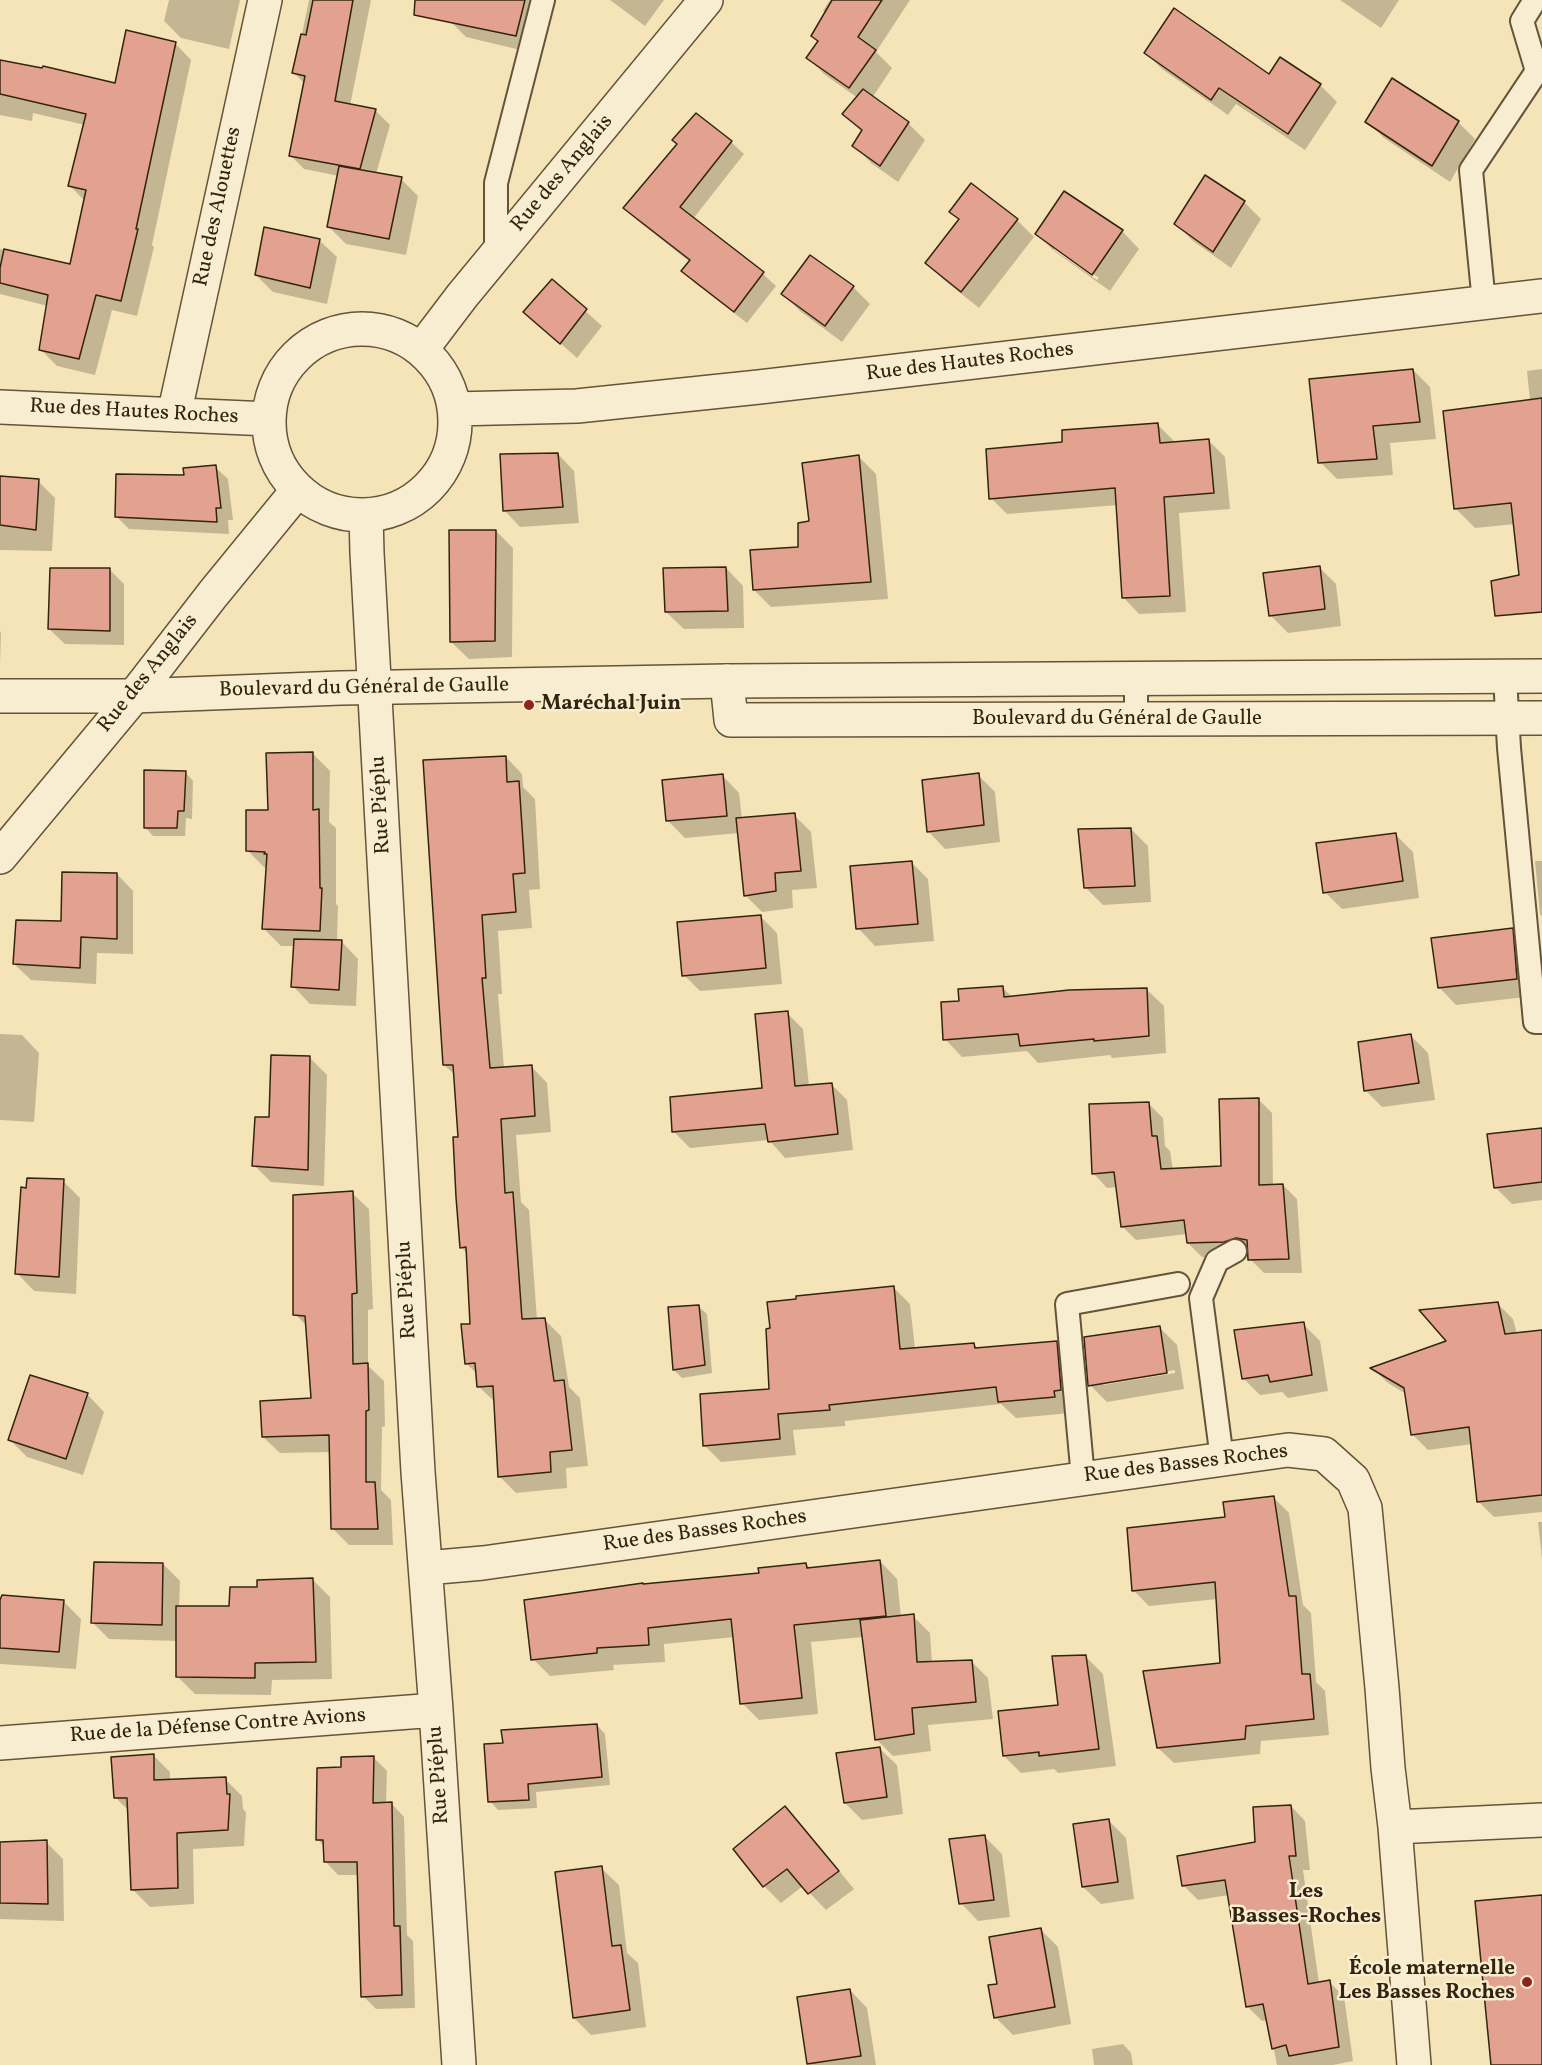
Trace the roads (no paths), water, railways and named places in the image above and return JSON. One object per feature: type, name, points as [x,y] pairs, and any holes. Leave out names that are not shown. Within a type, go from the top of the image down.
[{"type":"street","name":"Rue des Alouettes","points":[[174,415],[265,0]]},
{"type":"street","name":"Rue des Anglais","points":[[421,350],[496,255],[706,0]]},
{"type":"street","name":"Rue des Hautes Roches","points":[[454,409],[577,406],[1542,296]]},
{"type":"street","points":[[366,329],[395,335],[421,350],[437,366],[448,386],[454,409],[455,434],[448,459],[434,482],[415,499],[392,511],[366,515],[342,513],[318,504],[298,490],[281,470],[272,445],[269,419],[274,390],[288,365],[310,344],[337,332],[366,329]]},
{"type":"street","name":"Rue des Hautes Roches","points":[[0,407],[269,419]]},
{"type":"street","name":"Rue des Anglais","points":[[0,857],[134,696],[192,620],[298,490]]},
{"type":"street","name":"Rue Piéplu","points":[[366,515],[418,1460],[459,2065]]},
{"type":"street","name":"Boulevard du Général de Gaulle","points":[[0,696],[134,696],[374,688],[727,681],[1542,676]]},
{"type":"street","name":"Boulevard du Général de Gaulle","points":[[727,681],[731,720],[1542,718]]},
{"type":"street","name":"Rue des Basses Roches","points":[[426,1568],[483,1563],[1288,1450],[1324,1454],[1353,1480],[1365,1508],[1395,1827],[1414,2065]]},
{"type":"street","name":"Rue de la Défense Contre Avions","points":[[0,1743],[436,1710]]},
{"type":"street","points":[[1395,1827],[1542,1820]]},
{"type":"lane","points":[[496,255],[496,183],[543,0]]},
{"type":"lane","points":[[1484,303],[1471,170],[1537,71],[1522,21],[1535,0]]},
{"type":"lane","points":[[1136,677],[1136,719]]},
{"type":"lane","points":[[1505,677],[1509,748],[1535,1022],[1542,1022]]},
{"type":"lane","points":[[1222,1459],[1201,1298],[1217,1261],[1235,1251]]},
{"type":"lane","points":[[1083,1478],[1067,1304],[1178,1284]]},
{"type":"place","name":"Maréchal Juin","points":[[529,705]]},
{"type":"place","name":"École maternelle Les Basses Roches","points":[[1527,1982]]},
{"type":"district","name":"Les Basses-Roches","points":[[1306,1906]]}]
